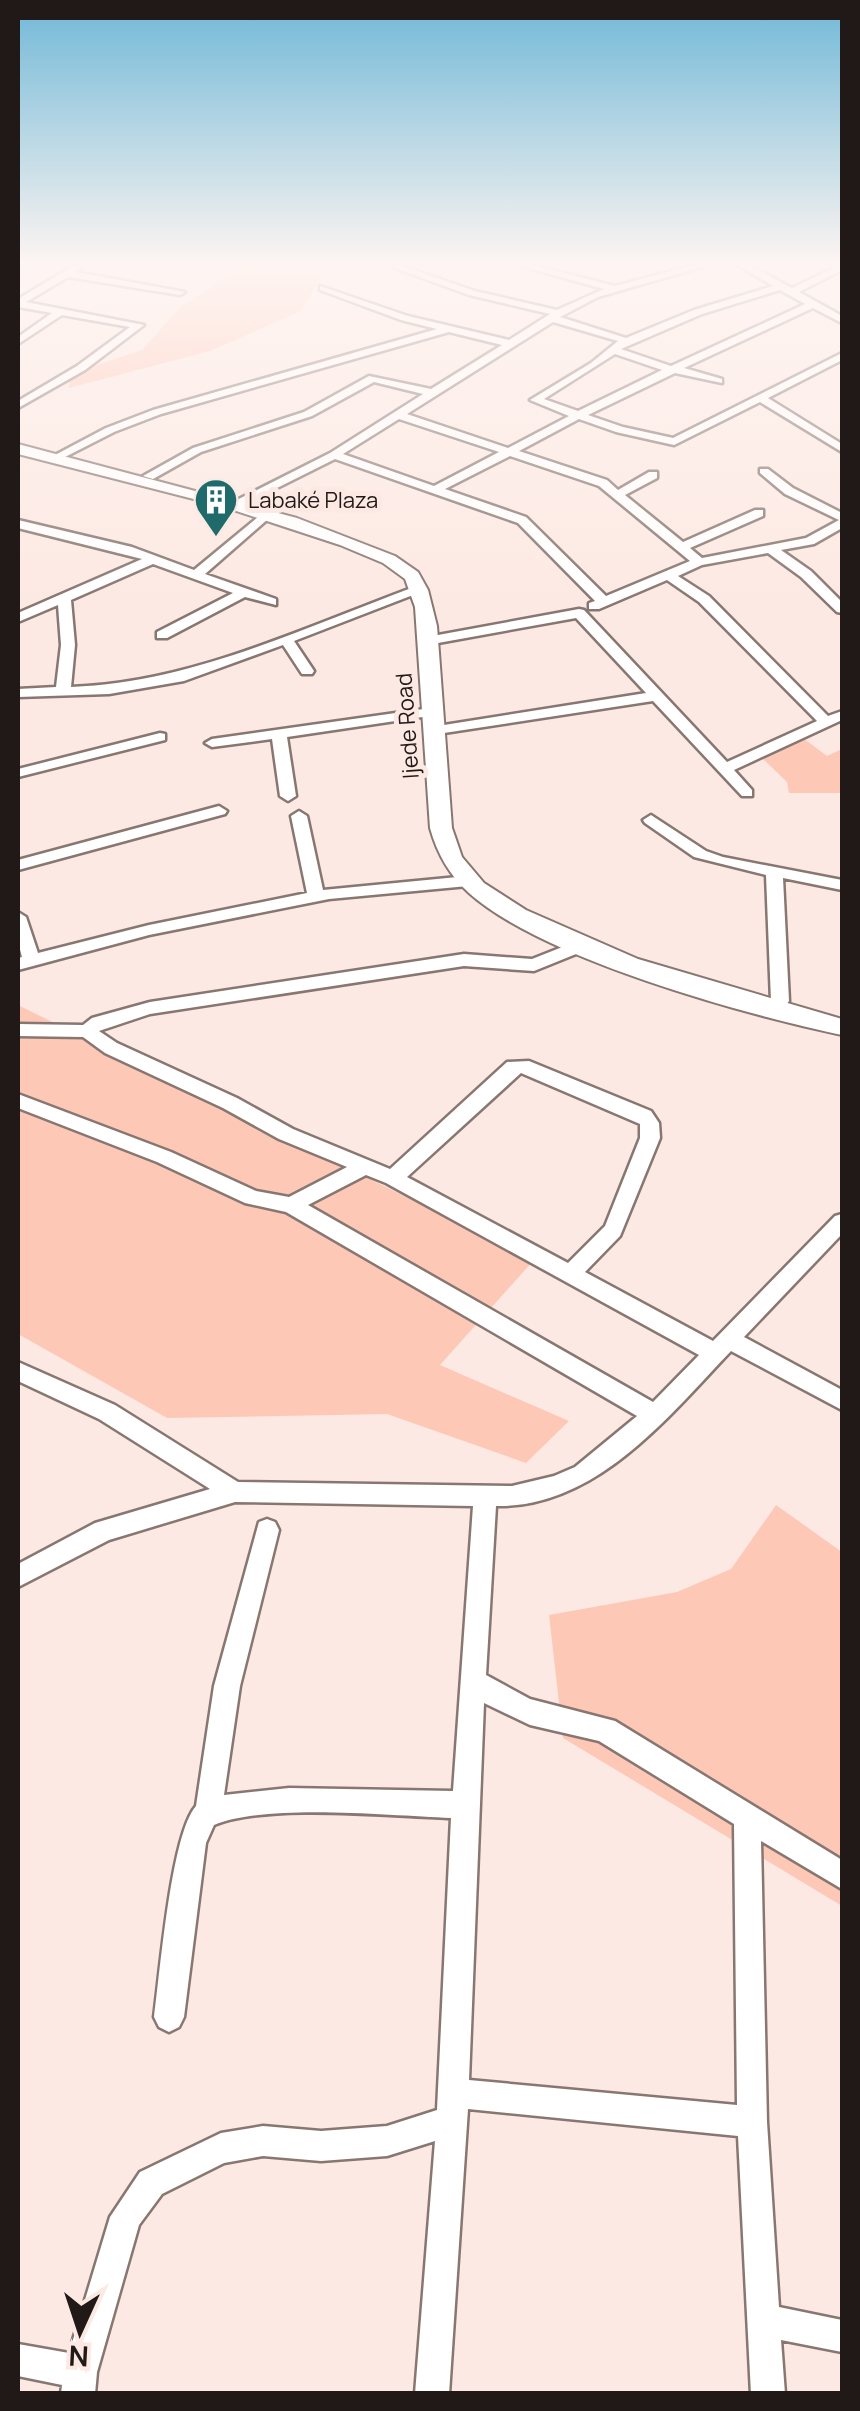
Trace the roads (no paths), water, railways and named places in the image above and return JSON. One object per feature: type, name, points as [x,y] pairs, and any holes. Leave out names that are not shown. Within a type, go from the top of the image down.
[{"type":"main road","name":"Ijede Road","points":[[18,446],[149,476],[237,502],[361,540],[410,562],[428,581],[438,639],[436,790],[452,859],[468,881],[509,911],[584,944],[678,980],[842,1028]]},
{"type":"main road","name":"Ijede Road","points":[[18,446],[264,516],[386,556],[411,575],[420,590],[448,787],[461,843],[480,876],[520,905],[667,966],[842,1017]]},
{"type":"street","points":[[18,405],[68,376]]},
{"type":"street","points":[[61,455],[157,412],[283,376]]},
{"type":"street","points":[[237,502],[334,455],[460,376]]},
{"type":"street","points":[[573,376],[535,398],[539,403],[580,417],[671,442],[804,376]]},
{"type":"street","points":[[436,489],[662,376]]},
{"type":"street","points":[[696,376],[718,381]]},
{"type":"street","points":[[149,476],[198,450],[308,414],[372,378],[432,394]]},
{"type":"street","points":[[760,398],[842,448]]},
{"type":"street","points":[[399,415],[592,478],[618,494],[699,562]]},
{"type":"street","points":[[334,455],[522,520],[604,602]]},
{"type":"street","points":[[438,639],[578,613],[699,562],[810,541],[842,520],[796,495],[764,471]]},
{"type":"street","points":[[618,494],[653,475]]},
{"type":"street","points":[[682,547],[759,513]]},
{"type":"street","points":[[196,574],[264,516]]},
{"type":"street","points":[[18,524],[153,559],[271,602]]},
{"type":"street","points":[[769,548],[806,574],[842,609]]},
{"type":"street","points":[[18,618],[153,559]]},
{"type":"street","points":[[668,574],[704,599],[826,722]]},
{"type":"street","points":[[18,692],[130,688],[184,678],[420,590]]},
{"type":"street","points":[[162,634],[242,592]]},
{"type":"street","points":[[63,691],[68,645],[64,600]]},
{"type":"street","points":[[578,613],[619,652],[655,696],[748,793]]},
{"type":"street","points":[[287,640],[308,671]]},
{"type":"street","points":[[212,743],[655,696]]},
{"type":"street","points":[[726,768],[842,716]]},
{"type":"street","points":[[280,735],[288,796]]},
{"type":"street","points":[[18,772],[160,737]]},
{"type":"street","points":[[18,865],[219,811]]},
{"type":"street","points":[[299,816],[316,897]]},
{"type":"street","points":[[650,820],[700,854],[842,885]]},
{"type":"street","points":[[774,870],[780,1001]]},
{"type":"street","points":[[18,917],[25,962],[149,930],[316,897],[468,881]]},
{"type":"street","points":[[87,1032],[98,1022],[150,1008],[464,960],[534,965],[584,944]]},
{"type":"street","points":[[18,1030],[87,1032],[111,1048],[230,1103],[286,1134],[394,1178],[572,1272],[842,1401]]},
{"type":"street","points":[[394,1178],[514,1067],[522,1066],[644,1116],[650,1138],[614,1230],[572,1272]]},
{"type":"street","points":[[18,1101],[164,1157],[252,1198],[291,1206],[655,1415]]},
{"type":"street","points":[[291,1206],[367,1166]]},
{"type":"street","points":[[18,1578],[103,1530],[234,1492],[485,1496],[527,1493],[584,1474],[655,1415],[838,1234]]},
{"type":"street","points":[[18,1372],[107,1412],[234,1492]]},
{"type":"street","points":[[432,2394],[453,2107],[485,1496]]},
{"type":"street","points":[[208,1813],[227,1686],[267,1530]]},
{"type":"street","points":[[476,1683],[518,1708],[580,1720],[606,1730],[842,1875]]},
{"type":"street","points":[[169,2017],[192,1844],[200,1820],[208,1813],[250,1802],[466,1805]]},
{"type":"street","points":[[747,1818],[752,2122],[768,2394]]},
{"type":"street","points":[[18,2360],[79,2383],[126,2217],[151,2183],[221,2148],[264,2140],[321,2146],[386,2141],[453,2107],[752,2122]]},
{"type":"street","points":[[764,2320],[842,2336]]},
{"type":"place","name":"Labaké Plaza","points":[[216,538]]}]
